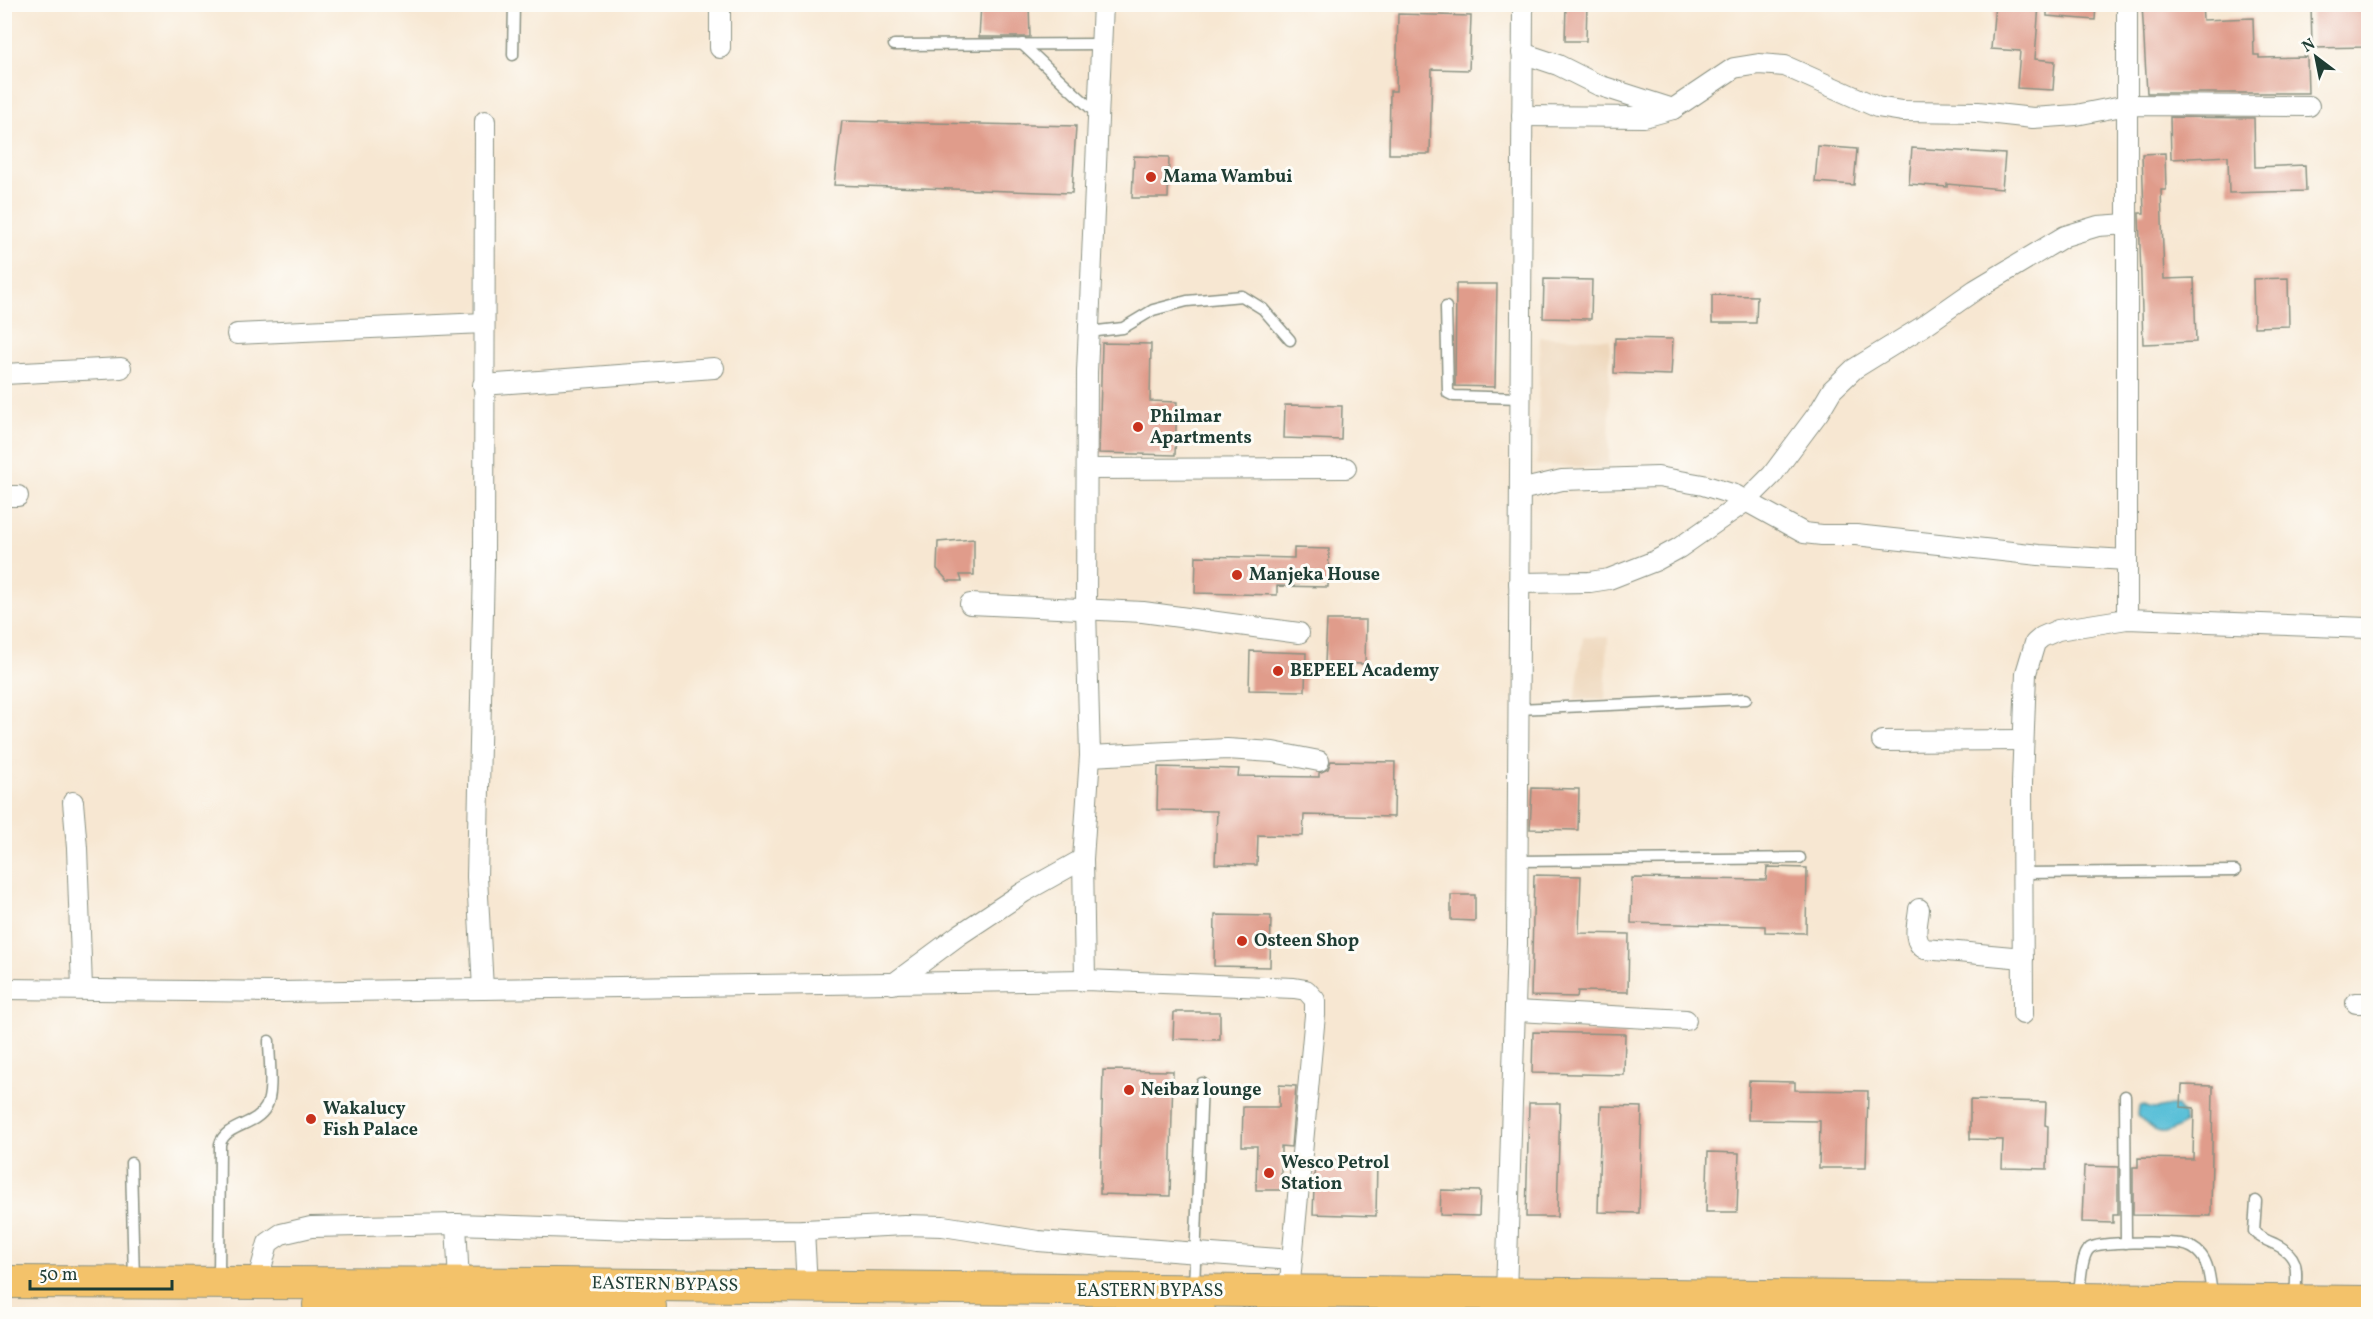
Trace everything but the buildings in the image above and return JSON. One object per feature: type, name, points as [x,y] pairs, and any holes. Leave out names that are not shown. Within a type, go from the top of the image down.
[{"type":"main road","name":"EASTERN BYPASS","points":[[4,1282],[257,1283],[385,1294],[459,1283],[807,1287],[1197,1303]]},
{"type":"main road","name":"EASTERN BYPASS","points":[[4,1302],[385,1294],[849,1308],[1197,1303],[1289,1292],[2078,1297],[2368,1302]]},
{"type":"street","points":[[720,4],[720,48]]},
{"type":"street","points":[[1085,980],[1083,859],[1090,756],[1086,609],[1089,332],[1103,4]]},
{"type":"street","points":[[1506,1294],[1518,861],[1523,4]]},
{"type":"street","points":[[2127,4],[2127,619]]},
{"type":"street","points":[[1522,52],[1558,65],[1598,85],[1672,109]]},
{"type":"street","points":[[1522,116],[1644,117],[1672,109],[1734,68],[1759,64],[1785,66],[1877,106],[1902,111],[1978,112],[2033,118],[2076,115],[2127,105],[2309,105]]},
{"type":"street","points":[[483,988],[477,877],[484,578],[485,121]]},
{"type":"street","points":[[1519,584],[1590,582],[1630,572],[1679,548],[1746,501],[1772,475],[1819,412],[1832,390],[1854,369],[1922,327],[1975,290],[2065,236],[2098,226],[2127,224]]},
{"type":"street","points":[[237,334],[484,323]]},
{"type":"street","points":[[4,374],[121,368]]},
{"type":"street","points":[[483,385],[714,368]]},
{"type":"street","points":[[1088,469],[1346,468]]},
{"type":"street","points":[[1520,490],[1562,480],[1658,477],[1703,485],[1735,495],[1804,533],[1856,535],[2039,555],[2127,560]]},
{"type":"street","points":[[970,604],[1143,612],[1299,633]]},
{"type":"street","points":[[2022,1014],[2023,740],[2026,673],[2035,643],[2058,630],[2127,619],[2368,628]]},
{"type":"street","points":[[1882,741],[2023,740]]},
{"type":"street","points":[[1090,756],[1227,749],[1274,752],[1319,761]]},
{"type":"street","points":[[73,802],[82,988]]},
{"type":"street","points":[[893,984],[959,935],[1024,892],[1083,859]]},
{"type":"street","points":[[1919,909],[1916,939],[1925,949],[2023,958]]},
{"type":"street","points":[[4,989],[82,988],[278,992],[1085,980],[1306,990],[1315,1000],[1301,1184],[1289,1292]]},
{"type":"street","points":[[1515,1011],[1686,1020]]},
{"type":"street","points":[[257,1283],[268,1243],[281,1234],[310,1227],[456,1224],[664,1231],[943,1226],[1038,1241],[1292,1260]]},
{"type":"street","points":[[456,1224],[459,1283]]},
{"type":"street","points":[[804,1230],[807,1287]]},
{"type":"lane","points":[[513,55],[514,4]]},
{"type":"lane","points":[[1022,44],[1098,115]]},
{"type":"lane","points":[[894,45],[1101,44]]},
{"type":"lane","points":[[1089,332],[1123,328],[1153,310],[1187,301],[1242,296],[1263,309],[1290,340]]},
{"type":"lane","points":[[1446,307],[1448,393],[1454,396],[1520,398]]},
{"type":"lane","points":[[1518,709],[1746,699]]},
{"type":"lane","points":[[1518,861],[1800,858]]},
{"type":"lane","points":[[2023,873],[2235,870]]},
{"type":"lane","points":[[219,1283],[220,1144],[227,1133],[252,1120],[267,1107],[270,1097],[269,1041]]},
{"type":"lane","points":[[1197,1303],[1196,1252],[1202,1083]]},
{"type":"lane","points":[[2124,1096],[2126,1243]]},
{"type":"lane","points":[[131,1162],[134,1283]]},
{"type":"lane","points":[[2256,1201],[2254,1232],[2285,1248],[2296,1263],[2295,1301]]},
{"type":"lane","points":[[2078,1297],[2084,1257],[2088,1249],[2100,1244],[2180,1244],[2192,1248],[2205,1262],[2213,1300]]},
{"type":"shaded area","points":[[1540,337],[1610,339],[1609,468],[1537,465]]},
{"type":"shaded area","points":[[1583,637],[1608,637],[1605,699],[1575,700]]},
{"type":"water","points":[[2143,1105],[2153,1109],[2177,1106],[2184,1116],[2184,1123],[2171,1131],[2154,1130],[2138,1115],[2139,1107]]},
{"type":"place","name":"Mama Wambui","points":[[1151,177]]},
{"type":"place","name":"Philmar Apartments","points":[[1138,427]]},
{"type":"place","name":"Manjeka House","points":[[1237,575]]},
{"type":"place","name":"BEPEEL Academy","points":[[1278,671]]},
{"type":"place","name":"Osteen Shop","points":[[1242,941]]},
{"type":"place","name":"Neibaz lounge","points":[[1129,1090]]},
{"type":"place","name":"Wakalucy Fish Palace","points":[[311,1119]]},
{"type":"place","name":"Wesco Petrol Station","points":[[1269,1173]]}]
